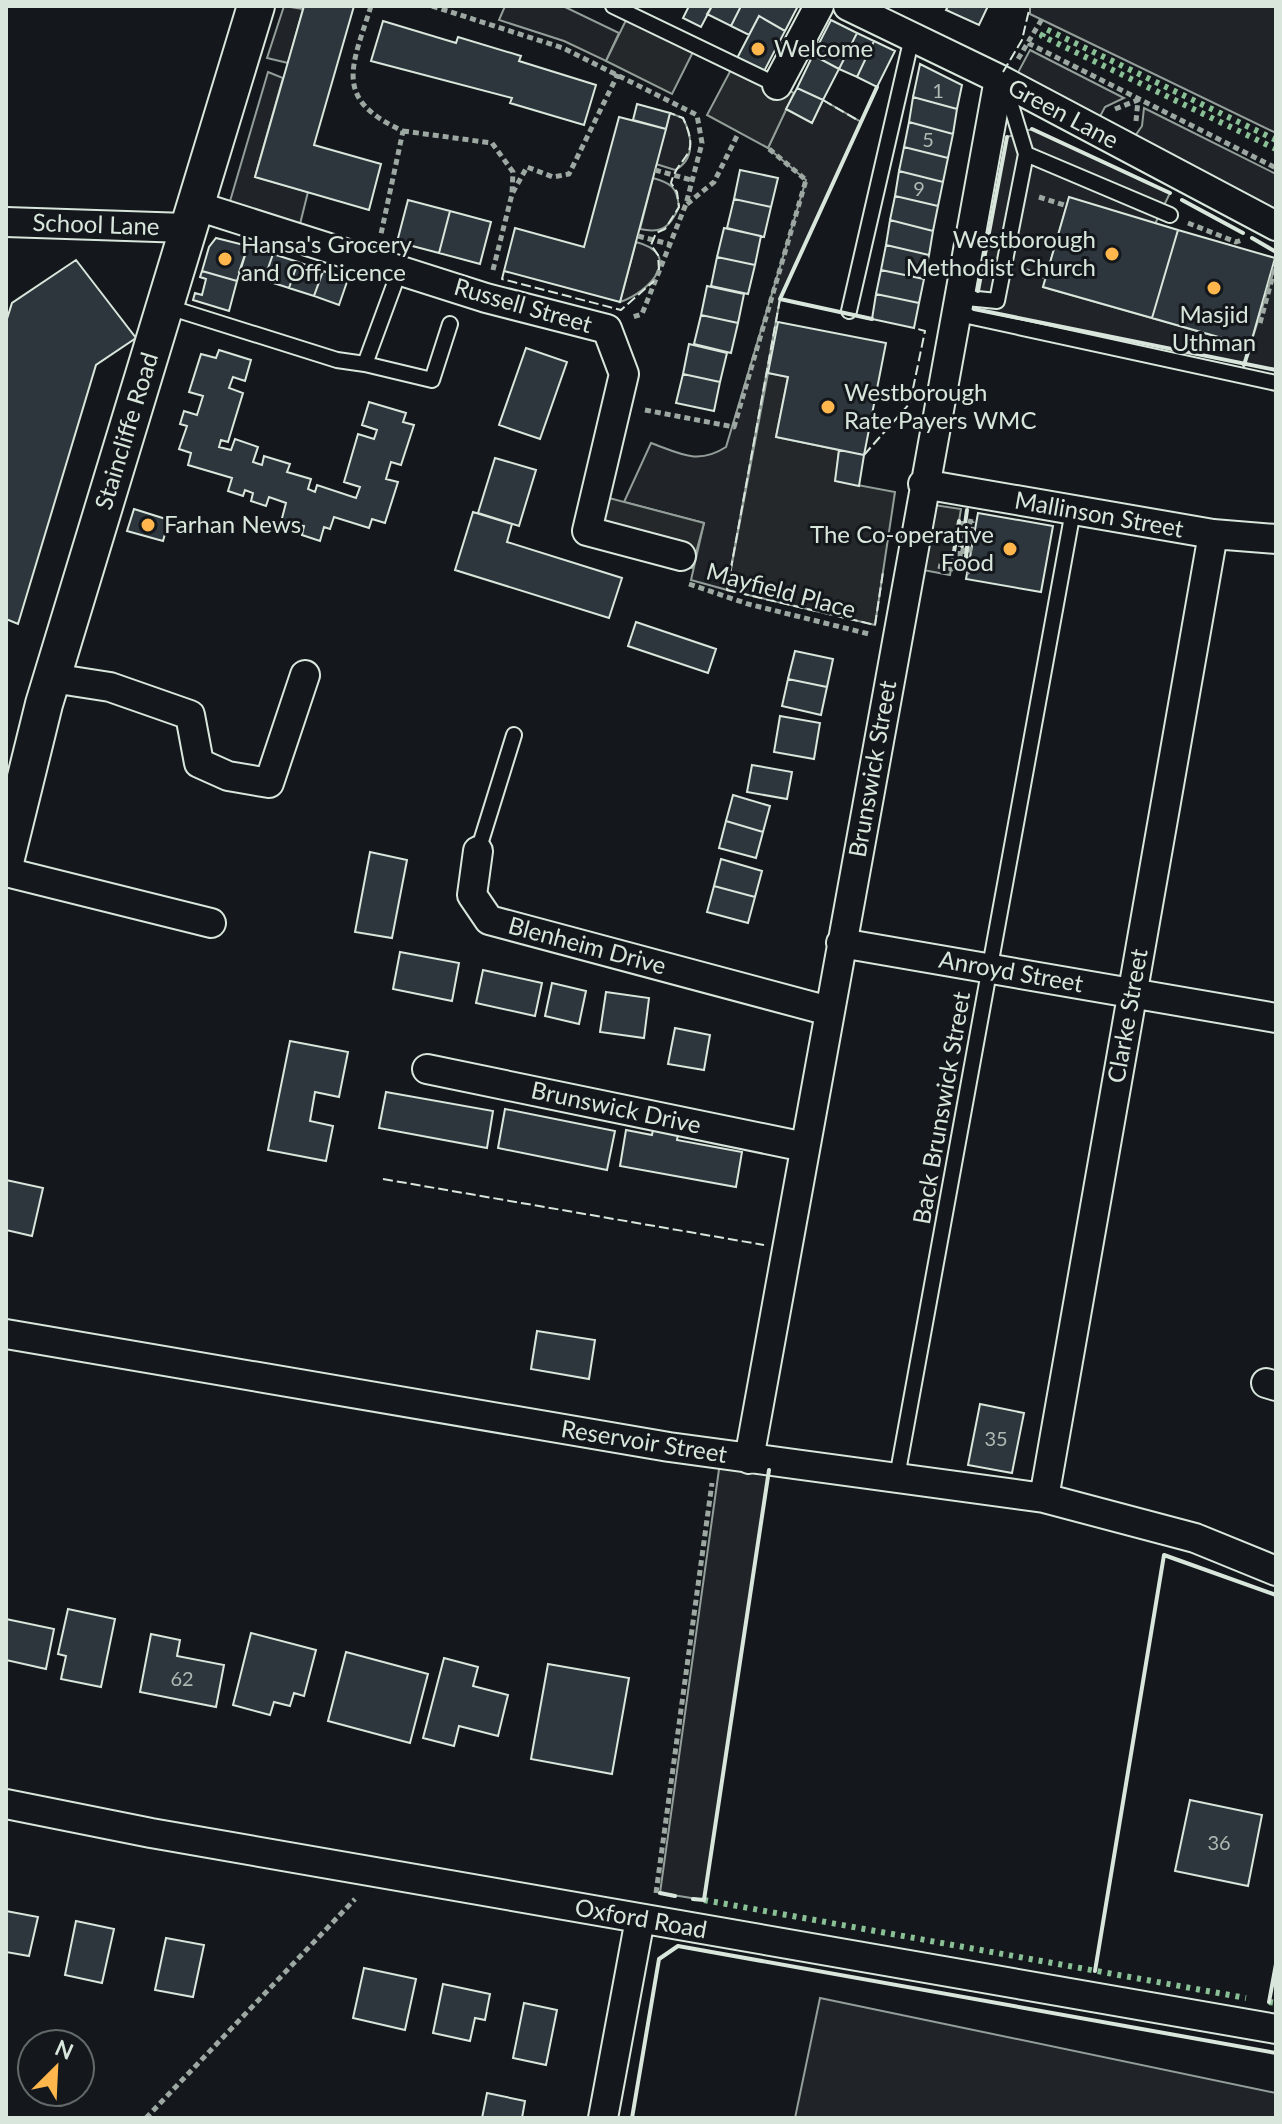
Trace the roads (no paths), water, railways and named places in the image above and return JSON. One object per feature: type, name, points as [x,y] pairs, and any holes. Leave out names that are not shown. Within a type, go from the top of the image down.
[{"type":"street","name":"Staincliffe Road","points":[[6,858],[52,678],[256,6]]},
{"type":"street","points":[[777,85],[819,6]]},
{"type":"street","name":"Green Lane","points":[[848,6],[1001,80],[1276,226]]},
{"type":"street","name":"Brunswick Street","points":[[749,1459],[923,484],[1001,80]]},
{"type":"street","name":"School Lane","points":[[6,222],[190,216]]},
{"type":"street","name":"Russell Street","points":[[190,216],[387,264],[486,298],[607,329],[624,374],[587,531],[681,556]]},
{"type":"street","name":"Mallinson Street","points":[[923,484],[1213,534],[1276,539]]},
{"type":"street","name":"Clarke Street","points":[[1044,1498],[1213,534]]},
{"type":"street","points":[[52,678],[110,687],[190,715],[199,763],[228,776],[269,783],[305,675]]},
{"type":"street","name":"Blenheim Drive","points":[[478,851],[472,895],[489,920],[829,1011]]},
{"type":"street","points":[[6,872],[211,923]]},
{"type":"street","name":"Anroyd Street","points":[[841,943],[1276,1018]]},
{"type":"street","name":"Brunswick Drive","points":[[427,1069],[805,1147]]},
{"type":"street","name":"Reservoir Street","points":[[6,1334],[716,1454],[1044,1498],[1195,1538],[1276,1571]]},
{"type":"street","name":"Oxford Road","points":[[6,1804],[151,1833],[1276,2029]]},
{"type":"street","points":[[603,2118],[646,1920]]},
{"type":"lane","points":[[613,6],[777,85]]},
{"type":"lane","points":[[849,311],[912,37]]},
{"type":"lane","points":[[956,305],[997,301],[1026,154],[1001,80]]},
{"type":"lane","points":[[1026,154],[1170,215]]},
{"type":"lane","points":[[365,364],[387,264]]},
{"type":"lane","points":[[165,305],[337,360],[432,380],[450,324]]},
{"type":"lane","points":[[956,305],[1276,383]]},
{"type":"lane","name":"Back Brunswick Street","points":[[897,1477],[1073,511]]},
{"type":"lane","name":"Blenheim Drive","points":[[478,851],[514,735]]},
{"type":"place","name":"Welcome","points":[[758,49]]},
{"type":"place","name":"Westborough Methodist Church","points":[[1112,254]]},
{"type":"place","name":"Hansa's Grocery and Off Licence","points":[[225,259]]},
{"type":"place","name":"Masjid Uthman","points":[[1214,288]]},
{"type":"place","name":"Westborough Rate Payers WMC","points":[[828,407]]},
{"type":"place","name":"Farhan News","points":[[148,525]]},
{"type":"place","name":"The Co-operative Food","points":[[1010,549]]}]
